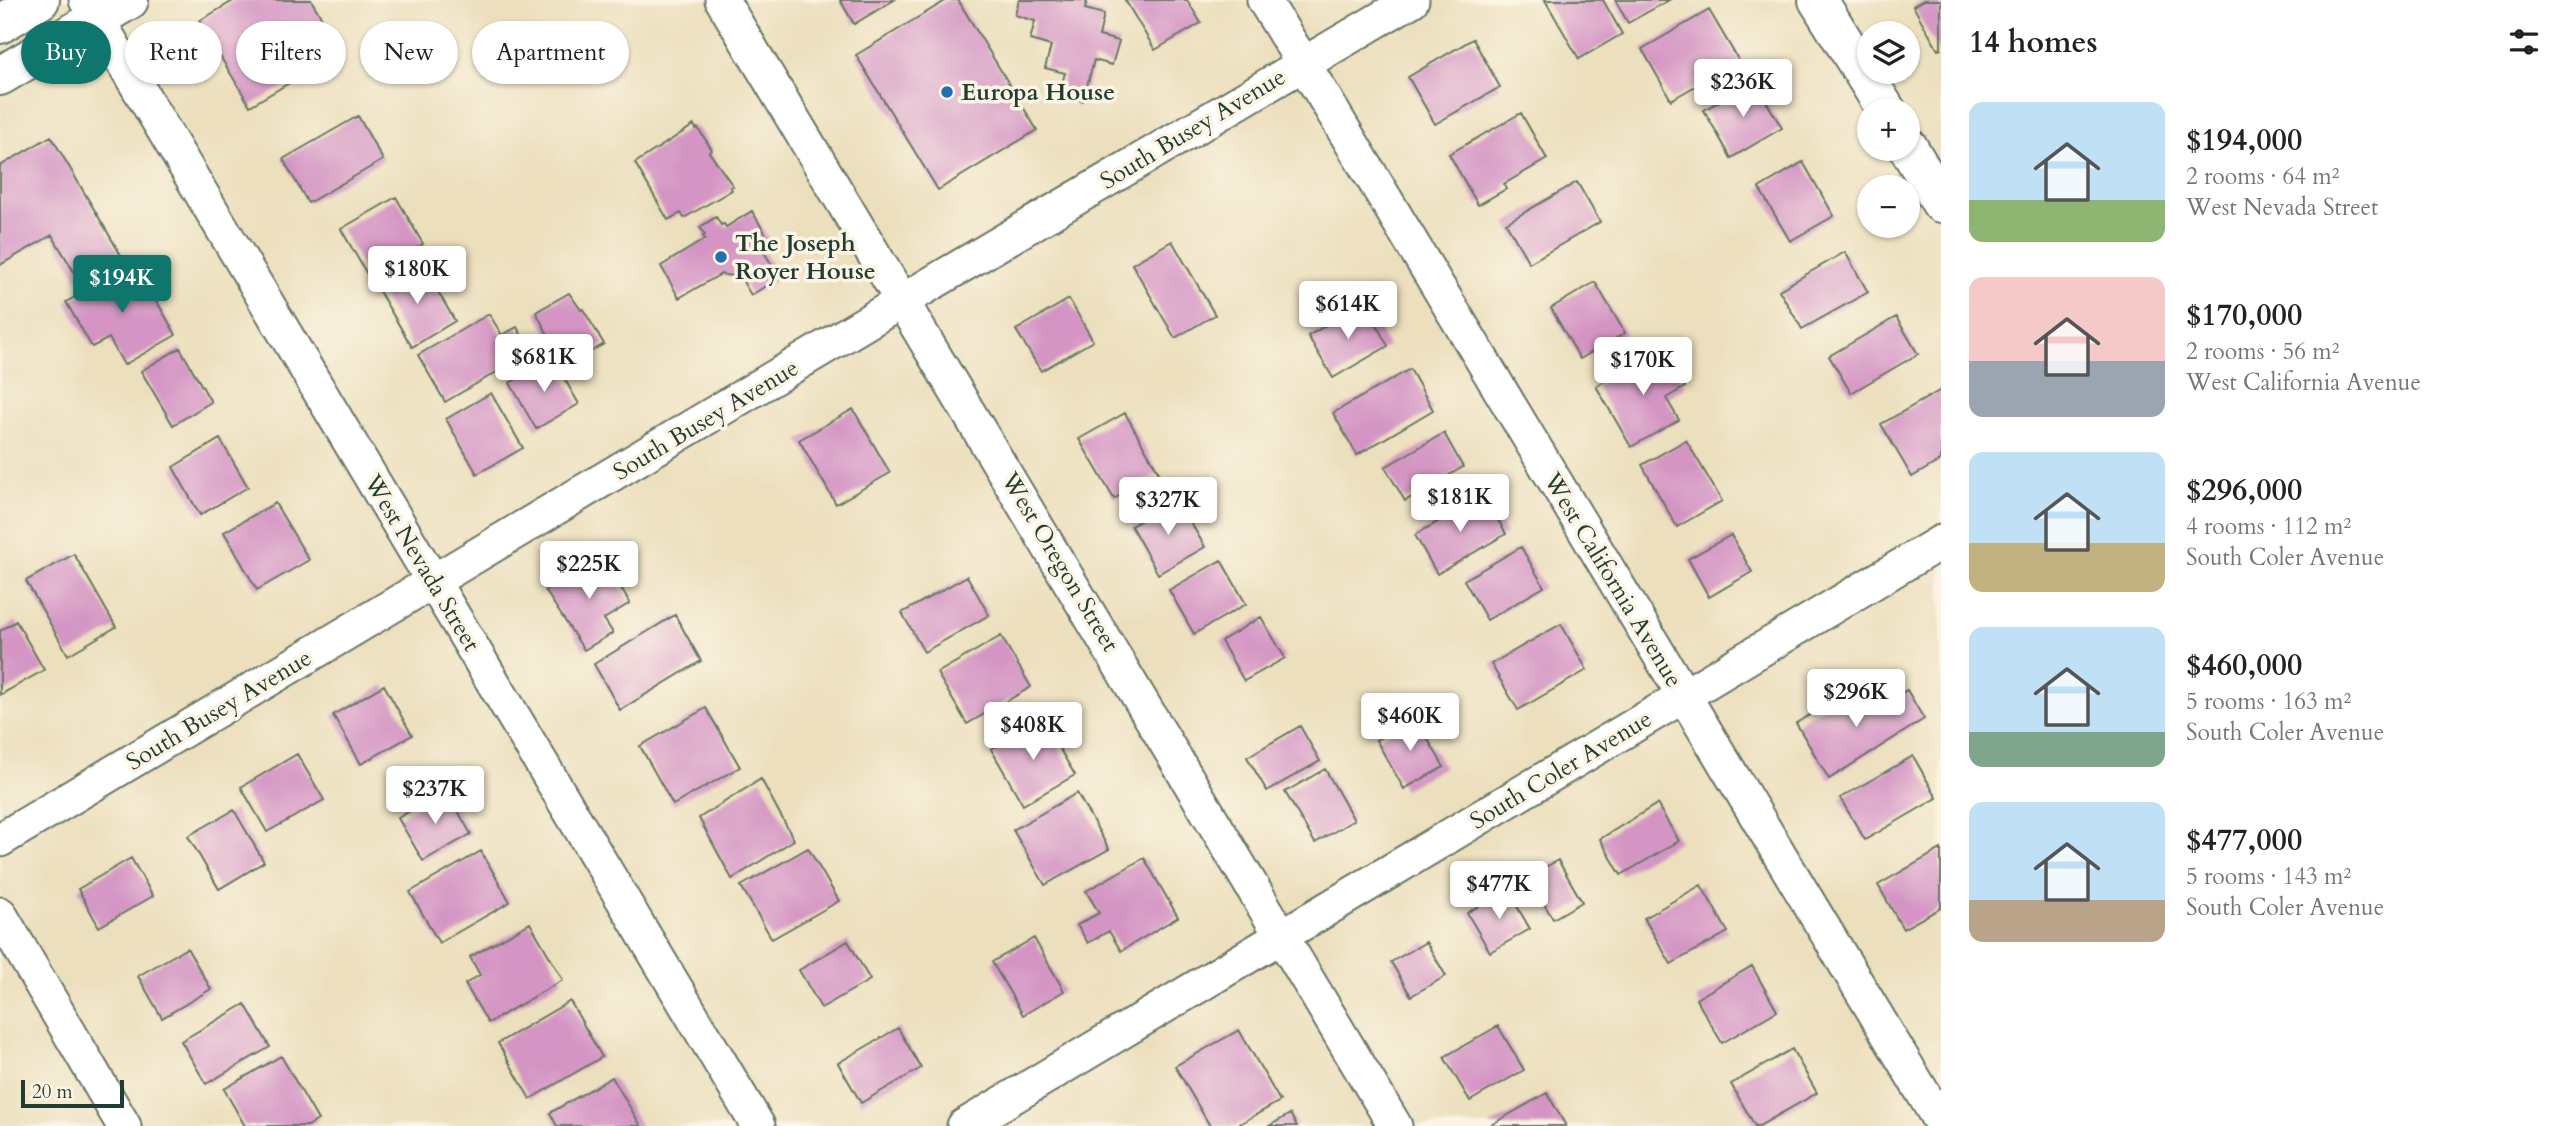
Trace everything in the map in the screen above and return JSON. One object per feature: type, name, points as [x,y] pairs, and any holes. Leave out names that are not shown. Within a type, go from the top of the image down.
[{"type":"street","points":[[0,24],[40,0]]},
{"type":"street","name":"West Oregon Street","points":[[722,0],[1395,1126]]},
{"type":"street","name":"West California Avenue","points":[[1264,0],[1941,1123]]},
{"type":"street","name":"South Busey Avenue","points":[[0,840],[1412,0]]},
{"type":"street","points":[[1818,0],[1879,98]]},
{"type":"street","points":[[0,76],[104,6]]},
{"type":"street","name":"West Nevada Street","points":[[104,6],[433,582],[758,1126]]},
{"type":"street","points":[[1916,161],[1941,202]]},
{"type":"street","name":"South Coler Avenue","points":[[964,1126],[1941,542]]},
{"type":"street","points":[[0,914],[124,1126]]},
{"type":"building","points":[[235,0],[311,0],[324,21],[236,21],[236,83],[222,59],[222,21],[199,21]]},
{"type":"building","points":[[840,0],[894,0],[854,24]]},
{"type":"building","name":"Europa House","points":[[947,0],[958,0],[1037,130],[938,190],[856,55]]},
{"type":"building","name":"Europa House","points":[[1019,0],[1087,0],[1085,9],[1104,14],[1099,36],[1119,41],[1112,65],[1094,60],[1083,101],[1059,94],[1065,73],[1045,68],[1051,46],[1030,40],[1035,21],[1015,15]]},
{"type":"building","points":[[1125,0],[1187,0],[1201,23],[1155,50]]},
{"type":"building","points":[[1545,0],[1603,0],[1622,34],[1579,59]]},
{"type":"building","points":[[1615,0],[1669,0],[1628,23]]},
{"type":"building","points":[[1924,0],[1941,0],[1941,49],[1938,50],[1913,6]]},
{"type":"building","points":[[1709,10],[1739,61],[1671,100],[1642,49]]},
{"type":"building","points":[[1473,39],[1500,87],[1435,124],[1408,77]]},
{"type":"building","points":[[1754,81],[1782,128],[1731,158],[1704,110]]},
{"type":"building","points":[[237,84],[287,84],[250,106]]},
{"type":"building","points":[[1521,113],[1547,159],[1504,184],[1506,189],[1478,205],[1449,154]]},
{"type":"building","points":[[358,116],[383,160],[308,203],[283,159]]},
{"type":"building","points":[[694,125],[712,150],[709,152],[733,186],[730,187],[732,190],[684,218],[681,213],[668,220],[635,163]]},
{"type":"building","points":[[51,136],[122,257],[80,282],[52,235],[0,265],[0,166]]},
{"type":"building","points":[[1803,162],[1834,216],[1790,241],[1759,188]]},
{"type":"building","points":[[1577,182],[1600,222],[1529,263],[1506,223]]},
{"type":"building","points":[[396,197],[423,244],[368,276],[341,229]]},
{"type":"building","name":"The Joseph Royer House","points":[[752,211],[771,243],[762,249],[780,278],[751,295],[737,272],[731,276],[721,274],[679,298],[661,266],[705,239],[700,227],[716,217],[721,225],[726,227]]},
{"type":"building","points":[[1172,241],[1215,315],[1175,338],[1132,264]]},
{"type":"building","points":[[1845,252],[1868,292],[1802,329],[1779,290]]},
{"type":"building","points":[[135,263],[176,335],[124,365],[109,338],[92,347],[66,302]]},
{"type":"building","points":[[423,266],[455,321],[412,347],[379,291]]},
{"type":"building","points":[[1595,282],[1625,333],[1580,359],[1551,308]]},
{"type":"building","points":[[569,293],[581,310],[583,309],[604,344],[565,367],[536,312]]},
{"type":"building","points":[[1069,299],[1093,341],[1041,371],[1016,330]]},
{"type":"building","points":[[1364,303],[1388,346],[1333,378],[1308,336]]},
{"type":"building","points":[[489,314],[502,335],[517,327],[531,352],[445,402],[418,355]]},
{"type":"building","points":[[1896,317],[1918,354],[1851,393],[1829,356]]},
{"type":"building","points":[[180,348],[211,402],[173,425],[141,371]]},
{"type":"building","points":[[1663,348],[1685,387],[1666,398],[1679,420],[1631,447],[1596,386]]},
{"type":"building","points":[[553,359],[579,404],[536,429],[510,383]]},
{"type":"building","points":[[1410,369],[1433,410],[1357,455],[1333,413]]},
{"type":"building","points":[[1941,390],[1941,460],[1912,477],[1881,424]]},
{"type":"building","points":[[491,393],[523,448],[477,474],[446,419]]},
{"type":"building","points":[[853,409],[890,473],[836,504],[799,440]]},
{"type":"building","points":[[1125,413],[1159,473],[1114,499],[1079,439]]},
{"type":"building","points":[[1444,433],[1463,467],[1405,501],[1385,467]]},
{"type":"building","points":[[220,439],[248,487],[200,515],[173,467]]},
{"type":"building","points":[[1686,440],[1722,501],[1677,527],[1642,465]]},
{"type":"building","points":[[1484,495],[1506,534],[1437,574],[1415,535]]},
{"type":"building","points":[[1177,499],[1205,547],[1158,574],[1131,526]]},
{"type":"building","points":[[275,503],[309,560],[257,590],[224,532]]},
{"type":"building","points":[[1731,535],[1752,572],[1709,597],[1688,559]]},
{"type":"building","points":[[1521,547],[1544,587],[1487,620],[1464,580]]},
{"type":"building","points":[[74,554],[116,627],[68,655],[26,581]]},
{"type":"building","points":[[602,556],[630,603],[604,619],[613,633],[584,650],[545,590]]},
{"type":"building","points":[[1221,560],[1246,604],[1194,634],[1169,590]]},
{"type":"building","points":[[967,576],[989,615],[924,652],[902,613]]},
{"type":"building","points":[[675,615],[701,661],[620,710],[594,664]]},
{"type":"building","points":[[1261,617],[1285,658],[1244,681],[1221,641]]},
{"type":"building","points":[[16,621],[44,670],[0,695],[0,631]]},
{"type":"building","points":[[1561,624],[1587,670],[1518,710],[1491,664]]},
{"type":"building","points":[[1001,636],[1031,687],[967,724],[937,673]]},
{"type":"building","points":[[384,685],[412,735],[361,764],[333,715]]},
{"type":"building","points":[[1907,690],[1924,719],[1829,779],[1796,723],[1851,691],[1863,712],[1882,701],[1884,704]]},
{"type":"building","points":[[706,708],[740,767],[673,805],[640,746]]},
{"type":"building","points":[[1415,717],[1444,767],[1404,789],[1376,740]]},
{"type":"building","points":[[1042,719],[1075,775],[1023,805],[991,749]]},
{"type":"building","points":[[1300,726],[1320,761],[1267,791],[1247,757]]},
{"type":"building","points":[[297,754],[324,800],[267,832],[241,787]]},
{"type":"building","points":[[1913,756],[1937,798],[1865,840],[1840,798]]},
{"type":"building","points":[[1325,769],[1354,820],[1315,843],[1285,792]]},
{"type":"building","points":[[761,779],[794,840],[732,879],[699,818]]},
{"type":"building","points":[[446,790],[471,834],[423,861],[398,818]]},
{"type":"building","points":[[1077,793],[1109,849],[1045,885],[1013,830]]},
{"type":"building","points":[[1657,804],[1679,841],[1621,875],[1600,839]]},
{"type":"building","points":[[234,810],[264,862],[219,889],[188,836]]},
{"type":"building","points":[[808,848],[839,901],[772,939],[741,886]]},
{"type":"building","points":[[1941,849],[1941,908],[1903,929],[1878,885]]},
{"type":"building","points":[[481,851],[510,902],[439,943],[410,892]]},
{"type":"building","points":[[131,858],[153,896],[99,927],[78,889]]},
{"type":"building","points":[[1144,858],[1178,917],[1121,951],[1109,931],[1088,943],[1077,925],[1099,913],[1086,891]]},
{"type":"building","points":[[1558,860],[1582,902],[1553,919],[1528,877]]},
{"type":"building","points":[[1701,885],[1728,932],[1671,964],[1644,918]]},
{"type":"building","points":[[1507,889],[1530,929],[1490,952],[1467,913]]},
{"type":"building","points":[[530,923],[563,980],[488,1023],[465,984],[480,975],[470,957]]},
{"type":"building","points":[[1034,938],[1064,991],[1023,1015],[992,962]]},
{"type":"building","points":[[848,941],[870,980],[821,1008],[799,970]]},
{"type":"building","points":[[1426,942],[1446,976],[1411,996],[1391,962]]},
{"type":"building","points":[[187,948],[211,989],[162,1018],[138,976]]},
{"type":"building","points":[[1752,966],[1777,1011],[1722,1043],[1696,999]]},
{"type":"building","points":[[570,1001],[602,1057],[530,1099],[498,1043]]},
{"type":"building","points":[[245,1004],[270,1047],[206,1084],[181,1041]]},
{"type":"building","points":[[1498,1026],[1524,1070],[1470,1101],[1444,1057]]},
{"type":"building","points":[[898,1028],[921,1068],[861,1103],[838,1063]]},
{"type":"building","points":[[1239,1030],[1280,1101],[1236,1126],[1210,1126],[1175,1066]]},
{"type":"building","points":[[1792,1049],[1817,1093],[1755,1126],[1731,1084]]},
{"type":"building","points":[[281,1056],[318,1120],[308,1126],[245,1126],[224,1089]]},
{"type":"building","points":[[612,1077],[641,1126],[557,1126],[550,1113]]},
{"type":"building","points":[[1547,1093],[1566,1126],[1489,1126]]},
{"type":"building","points":[[1290,1114],[1297,1126],[1269,1126]]},
{"type":"place","name":"Europa House","points":[[947,92]]},
{"type":"place","name":"The Joseph Royer House","points":[[721,257]]}]
